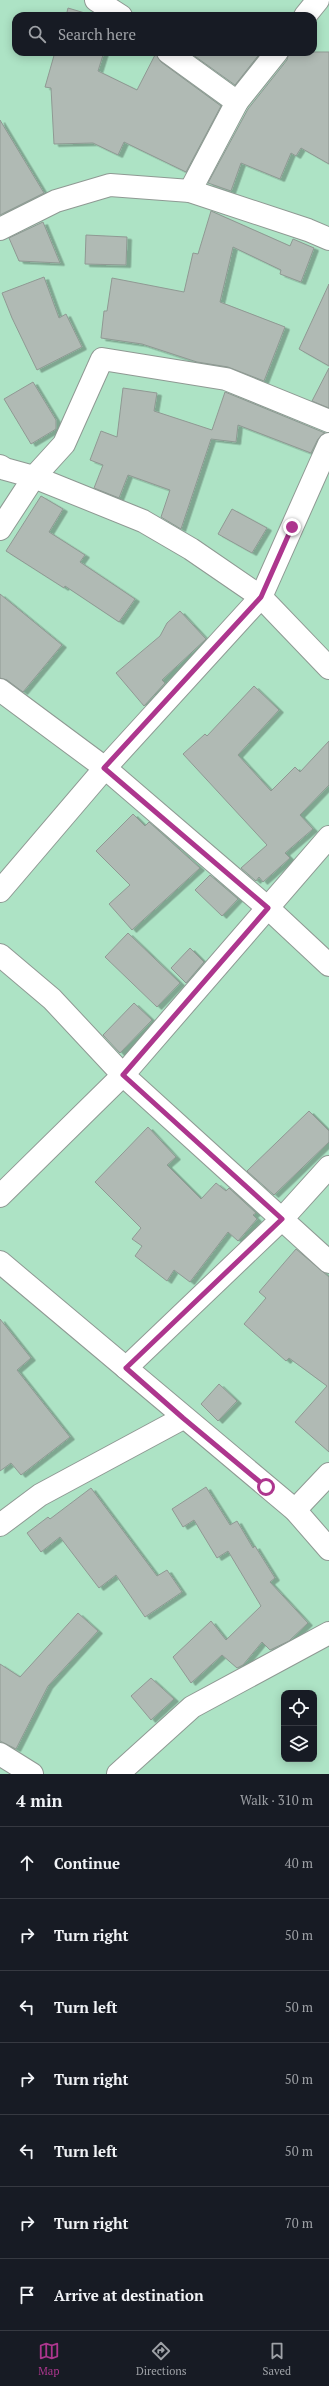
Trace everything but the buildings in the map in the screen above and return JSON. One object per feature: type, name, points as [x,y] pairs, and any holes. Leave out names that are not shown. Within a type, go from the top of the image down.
[{"type":"street","points":[[96,0],[115,12]]},
{"type":"street","points":[[309,12],[318,0]]},
{"type":"street","points":[[174,56],[237,102]]},
{"type":"street","points":[[190,191],[237,102],[274,56]]},
{"type":"street","points":[[0,229],[56,201],[110,185],[190,191],[308,230],[329,239]]},
{"type":"street","points":[[0,529],[34,477],[64,444],[102,359],[226,379],[329,421]]},
{"type":"street","points":[[0,891],[104,768],[261,597],[329,444]]},
{"type":"street","points":[[0,466],[4,469],[34,477],[142,520],[191,549],[261,597],[329,668]]},
{"type":"street","points":[[0,690],[104,768],[268,908],[329,964]]},
{"type":"street","points":[[0,1196],[123,1075],[329,837]]},
{"type":"street","points":[[0,955],[52,999],[123,1075],[329,1262]]},
{"type":"street","points":[[126,1368],[282,1219],[329,1167]]},
{"type":"street","points":[[0,1262],[183,1418],[294,1510],[329,1549]]},
{"type":"street","points":[[0,1525],[40,1495],[183,1418]]},
{"type":"street","points":[[294,1510],[329,1474]]},
{"type":"street","points":[[118,1774],[192,1707],[329,1633]]},
{"type":"street","points":[[0,1754],[32,1774]]},
{"type":"green space","points":[[0,0],[329,0],[329,1774],[0,1774]]},
{"type":"route","points":[[266,1487],[126,1368],[282,1219],[123,1075],[268,908],[104,768],[261,597],[292,527]]}]
